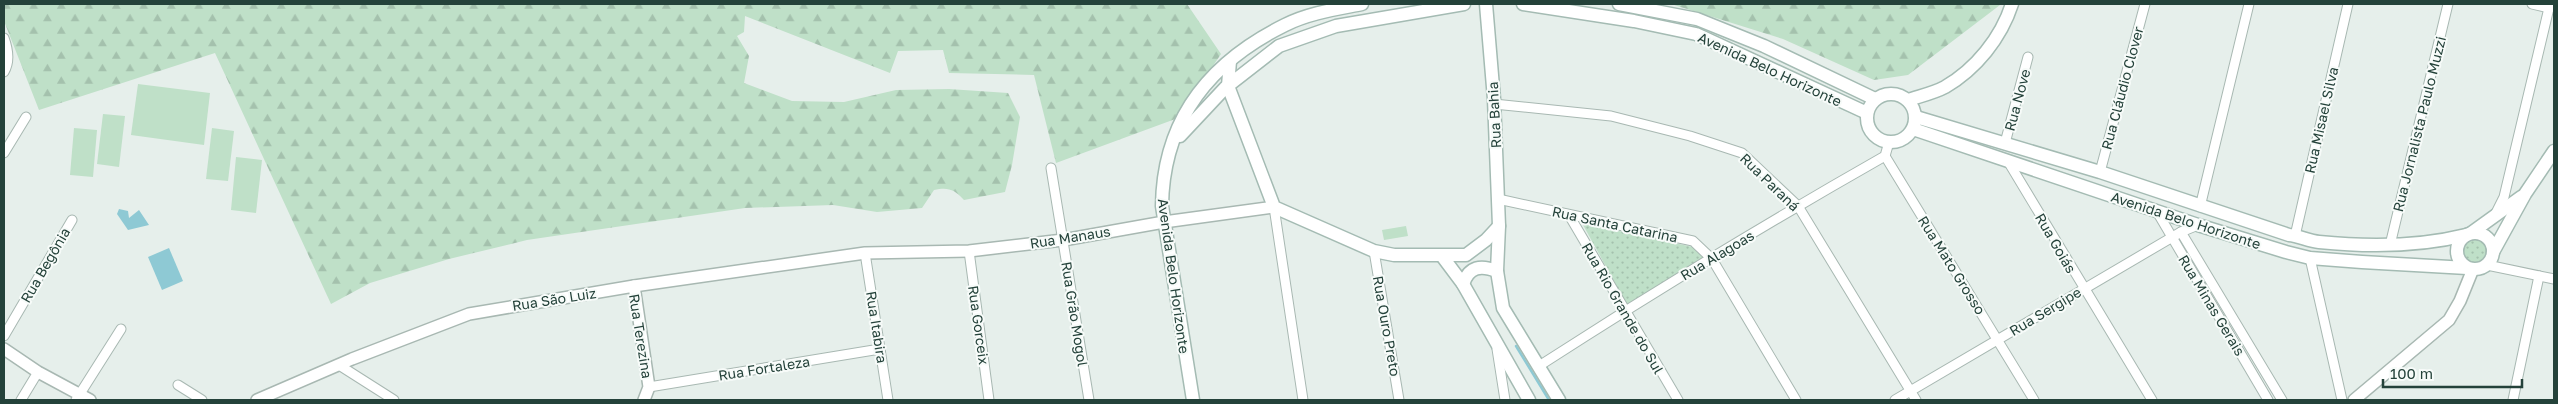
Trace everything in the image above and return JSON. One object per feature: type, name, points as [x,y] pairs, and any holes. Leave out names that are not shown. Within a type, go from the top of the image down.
[{"type":"main road","name":"Avenida Belo Horizonte","points":[[1193,400],[1164,222],[1162,183],[1175,130],[1191,103],[1211,78],[1230,61],[1287,24],[1329,10],[1362,4]]},
{"type":"main road","name":"Avenida Belo Horizonte","points":[[1168,153],[1187,125],[1228,86],[1279,46],[1336,26],[1441,6],[1464,4]]},
{"type":"main road","name":"Rua Bahia","points":[[1486,4],[1494,104],[1498,200],[1497,272],[1503,308],[1559,400]]},
{"type":"main road","name":"Avenida Belo Horizonte","points":[[1523,4],[1634,21],[1696,34],[1867,113]]},
{"type":"main road","name":"Avenida Belo Horizonte","points":[[1619,4],[1696,19],[1764,46],[1876,99]]},
{"type":"main road","points":[[1908,100],[1944,88],[1963,74],[1998,35],[2012,4]]},
{"type":"main road","points":[[1230,61],[1228,86],[1274,207],[1374,251],[1394,255],[1466,255],[1486,240],[1499,226]]},
{"type":"main road","points":[[1885,94],[1896,94],[1908,100],[1913,106],[1914,123],[1903,139],[1889,142],[1880,139],[1872,133],[1867,123],[1867,113],[1876,99],[1885,94]]},
{"type":"main road","name":"Avenida Belo Horizonte","points":[[1914,123],[2005,143],[2316,242],[2390,245],[2416,244],[2468,235]]},
{"type":"main road","name":"Avenida Belo Horizonte","points":[[1914,123],[2009,162],[2198,225],[2310,258],[2470,268]]},
{"type":"main road","points":[[2525,194],[2458,244],[2457,255],[2462,264],[2470,268],[2486,265],[2525,194],[2554,151]]},
{"type":"main road","points":[[2468,235],[2485,236],[2492,244],[2493,252]]},
{"type":"main road","points":[[1442,256],[1463,284],[1528,400]]},
{"type":"main road","points":[[1463,284],[1474,268],[1482,266],[1497,272]]},
{"type":"street","name":"Rua Cláudio Clover","points":[[2100,172],[2145,4]]},
{"type":"street","points":[[2200,206],[2249,4]]},
{"type":"street","name":"Rua Misael Silva","points":[[2295,236],[2348,4]]},
{"type":"street","name":"Rua Jornalista Paulo Muzzi","points":[[2390,245],[2448,4]]},
{"type":"street","points":[[2494,216],[2504,197],[2552,7],[2532,4]]},
{"type":"street","points":[[4,38],[7,46],[7,66],[4,72]]},
{"type":"street","name":"Rua Nove","points":[[2005,143],[2028,57]]},
{"type":"street","name":"Rua Paraná","points":[[1494,104],[1611,116],[1690,136],[1742,153],[1798,206],[1916,400]]},
{"type":"street","points":[[4,153],[26,117]]},
{"type":"street","points":[[1885,156],[1889,142]]},
{"type":"street","name":"Rua Alagoas","points":[[1539,366],[1624,311],[1885,156]]},
{"type":"street","name":"Rua Mato Grosso","points":[[1885,156],[2034,400]]},
{"type":"street","name":"Rua Goiás","points":[[2009,162],[2152,400]]},
{"type":"street","name":"Rua Grão Mogol","points":[[1051,168],[1089,400]]},
{"type":"street","name":"Rua Santa Catarina","points":[[1498,200],[1693,241],[1712,259],[1796,400]]},
{"type":"street","points":[[1274,207],[1303,400]]},
{"type":"street","name":"Rua Manaus","points":[[865,253],[969,251],[1063,240],[1164,222],[1274,207]]},
{"type":"street","name":"Rua Minas Gerais","points":[[2156,210],[2268,400]]},
{"type":"street","name":"Rua Rio Grande do Sul","points":[[1569,215],[1678,400]]},
{"type":"street","name":"Rua Begônia","points":[[4,336],[72,220]]},
{"type":"street","name":"Rua Sergipe","points":[[1895,400],[2083,288],[2181,232],[2198,225]]},
{"type":"street","name":"Rua Minas Gerais","points":[[2181,232],[2282,400]]},
{"type":"street","name":"Rua Gorceix","points":[[969,251],[989,400]]},
{"type":"street","name":"Rua Ouro Preto","points":[[1374,251],[1399,400]]},
{"type":"street","name":"Rua São Luiz","points":[[257,400],[415,333],[469,314],[634,286],[865,253]]},
{"type":"street","name":"Rua Itabira","points":[[865,253],[888,400]]},
{"type":"street","points":[[2310,258],[2342,400]]},
{"type":"street","points":[[2486,265],[2554,279]]},
{"type":"street","points":[[2354,400],[2448,320],[2460,301],[2470,268]]},
{"type":"street","points":[[2513,400],[2539,276]]},
{"type":"street","name":"Rua Terezina","points":[[634,286],[649,387]]},
{"type":"street","points":[[4,349],[82,398],[121,329]]},
{"type":"street","points":[[1496,344],[1505,400]]},
{"type":"street","name":"Rua Fortaleza","points":[[649,387],[880,349]]},
{"type":"street","points":[[339,365],[394,400]]},
{"type":"street","points":[[21,400],[38,372]]},
{"type":"street","points":[[178,385],[202,400]]},
{"type":"street","points":[[644,400],[649,387]]},
{"type":"green space","points":[[4,4],[1187,4],[1221,54],[1178,118],[1056,163],[1034,75],[949,73],[943,50],[898,51],[890,73],[745,16],[744,32],[737,36],[749,56],[744,83],[792,101],[844,102],[896,90],[949,89],[1008,93],[1020,117],[1012,165],[1005,192],[964,200],[957,193],[947,189],[939,189],[934,190],[922,208],[877,212],[833,205],[745,208],[527,240],[449,259],[370,283],[331,304],[215,53],[39,110],[4,21]]},
{"type":"green space","points":[[1671,4],[2000,5],[1908,75],[1874,80],[1783,39]]},
{"type":"green space","points":[[138,84],[210,93],[204,145],[131,135]]},
{"type":"green space","points":[[103,114],[125,116],[119,167],[97,164]]},
{"type":"green space","points":[[74,128],[97,130],[93,177],[70,175]]},
{"type":"green space","points":[[212,128],[234,131],[228,181],[206,179]]},
{"type":"green space","points":[[236,157],[262,160],[256,213],[231,210]]},
{"type":"green space","points":[[1582,223],[1693,247],[1704,258],[1627,305]]},
{"type":"green space","points":[[1406,226],[1408,236],[1384,240],[1382,230]]},
{"type":"green space","points":[[2474,237],[2483,241],[2487,250],[2483,259],[2474,263],[2465,259],[2461,250],[2465,241]]},
{"type":"water","points":[[119,209],[128,211],[129,218],[139,210],[149,225],[128,230],[117,214]]},
{"type":"water","points":[[169,248],[183,281],[162,290],[148,257]]},
{"type":"waterway","points":[[1516,346],[1549,400]]}]
